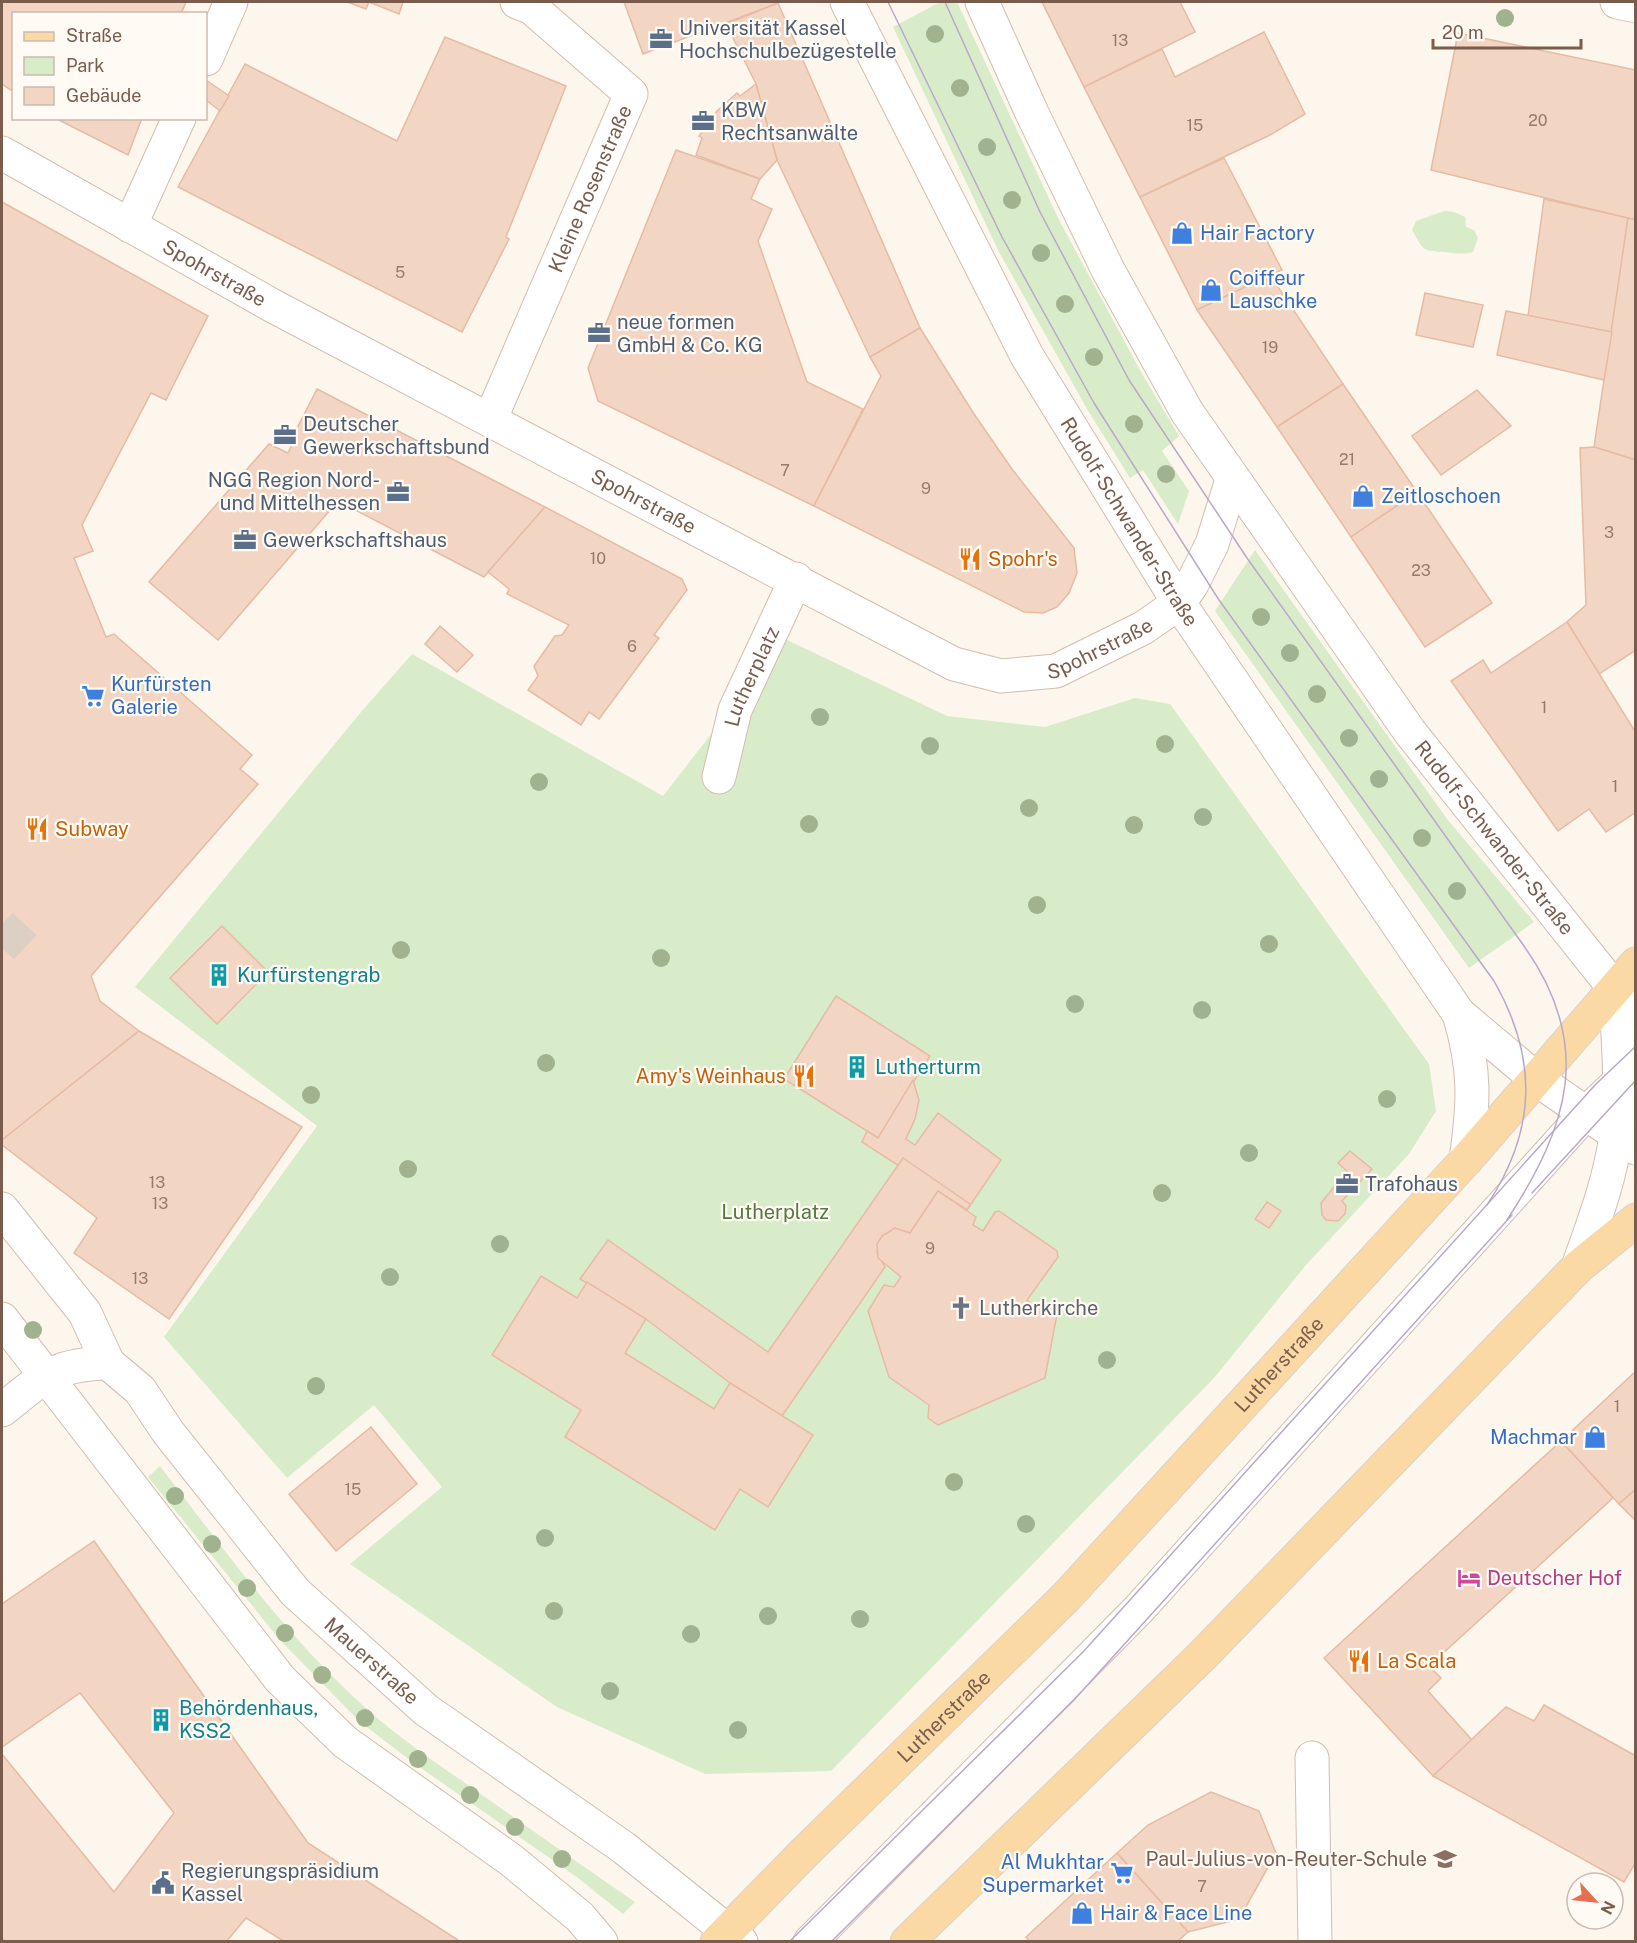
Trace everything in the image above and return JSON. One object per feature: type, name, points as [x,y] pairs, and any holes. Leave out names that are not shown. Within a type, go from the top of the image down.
[{"type":"main road","name":"Lutherstraße","points":[[729,1938],[819,1838],[1066,1597],[1466,1160],[1535,1078],[1629,987]]},
{"type":"main road","points":[[907,1941],[1203,1655],[1578,1267],[1635,1220]]},
{"type":"street","points":[[207,57],[231,2]]},
{"type":"street","name":"Kleine Rosenstraße","points":[[490,420],[631,94],[532,8],[517,2]]},
{"type":"street","name":"Rudolf-Schwander-Straße","points":[[847,2],[1027,356],[1179,603],[1459,1014],[1535,1078],[1626,1142]]},
{"type":"street","name":"Rudolf-Schwander-Straße","points":[[982,2],[1032,113],[1108,270],[1187,412],[1232,480],[1410,732],[1629,987]]},
{"type":"street","points":[[1617,2],[1635,6]]},
{"type":"street","points":[[130,226],[178,120]]},
{"type":"street","name":"Spohrstraße","points":[[2,153],[253,296],[796,579],[954,664],[1001,676],[1056,671],[1134,633],[1179,603],[1192,584],[1212,544],[1232,480]]},
{"type":"street","name":"Lutherplatz","points":[[719,777],[735,710],[796,579]]},
{"type":"street","points":[[1578,1267],[1626,1142],[1627,1075],[1619,1045],[1629,987]]},
{"type":"street","name":"Rudolf-Schwander-Straße","points":[[1459,1014],[1469,1047],[1474,1103],[1466,1160]]},
{"type":"street","points":[[810,1941],[1139,1609],[1586,1113],[1627,1075]]},
{"type":"street","points":[[2,1209],[85,1312],[108,1363],[85,1364],[44,1375],[2,1410]]},
{"type":"street","points":[[2,1319],[280,1679],[345,1742],[511,1860],[580,1917],[601,1941]]},
{"type":"street","name":"Mauerstraße","points":[[108,1363],[140,1390],[168,1432],[295,1592],[426,1710],[624,1848],[729,1938]]},
{"type":"street","points":[[1312,1758],[1315,1941]]},
{"type":"green space","points":[[940,2],[957,2],[1059,220],[1141,372],[1179,436],[1162,451],[1189,491],[1178,524],[1143,470],[1130,478],[1087,409],[998,250],[893,27]]},
{"type":"green space","points":[[1444,211],[1465,217],[1466,227],[1474,230],[1478,238],[1473,252],[1458,254],[1431,251],[1422,246],[1412,230],[1416,221]]},
{"type":"green space","points":[[1255,550],[1447,819],[1534,922],[1469,968],[1215,611]]},
{"type":"green space","name":"Lutherplatz","points":[[785,639],[947,716],[1045,727],[1135,698],[1170,704],[1429,1064],[1436,1111],[1409,1154],[1306,1265],[1214,1378],[831,1771],[705,1774],[557,1707],[350,1564],[442,1487],[374,1405],[287,1478],[164,1337],[317,1126],[135,987],[361,712],[412,654],[663,796]]},
{"type":"green space","points":[[160,1466],[285,1625],[340,1684],[369,1711],[421,1752],[635,1902],[623,1914],[578,1878],[411,1761],[360,1722],[280,1640],[148,1477]]},
{"type":"building","points":[[2,2],[186,2],[182,12],[12,12],[12,91],[2,84]]},
{"type":"building","points":[[347,2],[369,2],[366,9]]},
{"type":"building","points":[[369,2],[403,2],[399,14]]},
{"type":"building","name":"Universität Kassel Hochschulbezügestelle","points":[[624,2],[777,2],[778,3],[643,54]]},
{"type":"building","points":[[1042,2],[1180,2],[1195,32],[1084,87]]},
{"type":"building","points":[[778,3],[920,328],[870,357],[777,160],[756,84],[726,24]]},
{"type":"building","points":[[1264,32],[1305,114],[1270,135],[1140,197],[1084,87],[1162,49],[1175,77]]},
{"type":"building","points":[[1458,33],[1636,70],[1636,220],[1431,170]]},
{"type":"building","points":[[445,37],[566,86],[506,237],[509,239],[462,332],[178,187],[245,64],[397,141]]},
{"type":"building","points":[[207,81],[229,96],[220,111],[207,101]]},
{"type":"building","points":[[756,84],[777,160],[760,179],[696,155],[702,138],[699,136],[717,111],[737,93],[740,96]]},
{"type":"building","points":[[59,120],[141,120],[128,155]]},
{"type":"building","points":[[676,150],[760,179],[751,199],[772,209],[758,241],[807,382],[863,409],[814,506],[598,401],[588,368]]},
{"type":"building","points":[[1224,158],[1282,270],[1197,310],[1140,197]]},
{"type":"building","points":[[1544,199],[1628,218],[1612,332],[1528,316]]},
{"type":"building","name":"Kurfürsten Galerie","points":[[2,202],[208,316],[166,400],[151,393],[82,525],[93,551],[74,558],[106,637],[114,634],[252,755],[240,769],[258,784],[91,976],[100,1001],[139,1031],[2,1140]]},
{"type":"building","points":[[1628,218],[1636,220],[1636,460],[1594,447]]},
{"type":"building","points":[[1270,275],[1343,384],[1277,427],[1197,310]]},
{"type":"building","points":[[1425,293],[1483,305],[1473,347],[1416,335]]},
{"type":"building","points":[[1506,311],[1612,332],[1604,380],[1497,355]]},
{"type":"building","points":[[920,328],[1012,469],[1074,548],[1077,573],[1069,593],[1057,607],[1043,613],[1024,612],[814,506],[881,376],[870,357]]},
{"type":"building","points":[[1343,384],[1417,492],[1351,537],[1277,427]]},
{"type":"building","name":"Gewerkschaftshaus","points":[[317,389],[545,507],[484,577],[338,501],[218,640],[149,582],[269,444],[288,453],[294,440],[292,438]]},
{"type":"building","points":[[1477,390],[1511,426],[1441,475],[1412,436]]},
{"type":"building","points":[[1594,447],[1636,460],[1636,650],[1599,674],[1567,622],[1586,605],[1580,448]]},
{"type":"building","points":[[1417,492],[1492,603],[1425,647],[1351,537]]},
{"type":"building","points":[[545,507],[682,579],[687,590],[654,635],[659,638],[599,719],[589,712],[581,725],[528,690],[538,676],[534,666],[555,636],[562,635],[569,625],[507,594],[509,589],[488,572]]},
{"type":"building","points":[[1567,622],[1636,733],[1636,812],[1606,832],[1589,809],[1558,831],[1451,681],[1483,660],[1491,673]]},
{"type":"building","points":[[440,626],[473,655],[457,672],[425,644]]},
{"type":"building","name":"Kurfürstengrab","points":[[222,926],[268,972],[217,1024],[170,978]]},
{"type":"building","name":"Lutherturm","points":[[836,996],[930,1056],[878,1138],[784,1079]]},
{"type":"building","points":[[139,1031],[302,1127],[169,1319],[74,1253],[97,1218],[2,1145],[2,1140]]},
{"type":"building","points":[[913,1080],[919,1100],[915,1119],[906,1139],[915,1145],[938,1113],[1001,1160],[967,1210],[862,1142],[867,1131],[878,1138]]},
{"type":"building","name":"Trafohaus","points":[[1350,1151],[1372,1169],[1342,1201],[1346,1206],[1345,1214],[1338,1221],[1326,1220],[1322,1215],[1321,1203],[1347,1171],[1338,1163]]},
{"type":"building","points":[[903,1158],[970,1204],[967,1210],[938,1191],[910,1233],[895,1228],[882,1236],[877,1253],[885,1267],[782,1416],[730,1383],[646,1319],[580,1279],[608,1240],[768,1352]]},
{"type":"building","name":"Lutherkirche","points":[[938,1191],[976,1217],[973,1225],[983,1231],[995,1212],[999,1211],[1057,1251],[1058,1257],[1027,1300],[1035,1306],[1042,1301],[1057,1314],[1045,1378],[938,1425],[928,1418],[929,1405],[889,1377],[868,1311],[884,1285],[894,1287],[901,1277],[878,1258],[877,1244],[882,1236],[895,1228],[910,1233]]},
{"type":"building","points":[[1267,1202],[1281,1211],[1269,1228],[1255,1219]]},
{"type":"building","points":[[541,1276],[577,1298],[587,1282],[646,1319],[625,1353],[714,1409],[730,1383],[813,1435],[768,1507],[740,1489],[715,1530],[565,1437],[581,1410],[492,1355]]},
{"type":"building","points":[[1636,1371],[1636,1489],[1619,1504],[1561,1441]]},
{"type":"building","points":[[371,1427],[417,1484],[336,1551],[289,1494]]},
{"type":"building","name":"Deutscher Hof","points":[[1561,1441],[1613,1498],[1429,1666],[1441,1678],[1428,1691],[1472,1740],[1433,1776],[1324,1658]]},
{"type":"building","points":[[1636,1489],[1636,1521],[1619,1504]]},
{"type":"building","name":"Behördenhaus, KSS2","points":[[94,1541],[308,1843],[461,1942],[285,1942],[246,1918],[226,1942],[5,1942],[2,1938],[2,1754],[114,1892],[174,1813],[80,1693],[2,1747],[2,1604]]},
{"type":"building","points":[[1544,1705],[1636,1756],[1636,1862],[1625,1880],[1625,1871],[1604,1871],[1433,1776],[1506,1707],[1534,1721]]},
{"type":"building","points":[[1211,1792],[1259,1811],[1276,1853],[1239,1919],[1188,1932],[1117,1853],[1148,1825]]},
{"type":"building","points":[[1117,1853],[1188,1932],[1177,1942],[1030,1942],[1026,1937]]},
{"type":"tunnel","points":[[2,948],[35,913]]},
{"type":"tram line","points":[[888,2],[1002,237],[1094,403],[1219,600],[1494,981],[1518,1038],[1524,1066],[1526,1094],[1523,1121],[1515,1149],[1487,1205]]},
{"type":"tram line","points":[[945,2],[1040,212],[1129,380],[1247,558],[1524,946],[1546,982],[1560,1017],[1566,1051],[1565,1084],[1558,1118],[1546,1151],[1507,1220]]},
{"type":"tram line","points":[[789,1942],[1083,1652],[1596,1084],[1636,1046]]},
{"type":"tram line","points":[[1532,1193],[1636,1080]]},
{"type":"tram line","points":[[831,1942],[1074,1700],[1512,1215]]},
{"type":"place","name":"Universität Kassel Hochschulbezügestelle","points":[[661,39]]},
{"type":"place","name":"KBW Rechtsanwälte","points":[[703,121]]},
{"type":"place","name":"Hair Factory","points":[[1182,233]]},
{"type":"place","name":"Coiffeur Lauschke","points":[[1211,290]]},
{"type":"place","name":"neue formen GmbH & Co. KG","points":[[599,333]]},
{"type":"place","name":"Deutscher Gewerkschaftsbund","points":[[285,435]]},
{"type":"place","name":"NGG Region Nord- und Mittelhessen","points":[[398,492]]},
{"type":"place","name":"Zeitloschoen","points":[[1363,496]]},
{"type":"place","name":"Gewerkschaftshaus","points":[[245,540]]},
{"type":"place","name":"Spohr's","points":[[970,559]]},
{"type":"place","name":"Kurfürsten Galerie","points":[[93,696]]},
{"type":"place","name":"Subway","points":[[37,829]]},
{"type":"place","name":"Kurfürstengrab","points":[[219,975]]},
{"type":"place","name":"Lutherturm","points":[[857,1067]]},
{"type":"place","name":"Amy's Weinhaus","points":[[804,1076]]},
{"type":"place","name":"Trafohaus","points":[[1347,1184]]},
{"type":"place","name":"Lutherkirche","points":[[961,1308]]},
{"type":"place","name":"Machmar","points":[[1595,1437]]},
{"type":"place","name":"Deutscher Hof","points":[[1469,1578]]},
{"type":"place","name":"La Scala","points":[[1359,1661]]},
{"type":"place","name":"Behördenhaus, KSS2","points":[[161,1720]]},
{"type":"place","name":"Paul-Julius-von-Reuter-Schule","points":[[1445,1859]]},
{"type":"place","name":"Al Mukhtar Supermarket","points":[[1122,1873]]},
{"type":"place","name":"Regierungspräsidium Kassel","points":[[163,1883]]},
{"type":"place","name":"Hair & Face Line","points":[[1082,1913]]}]
